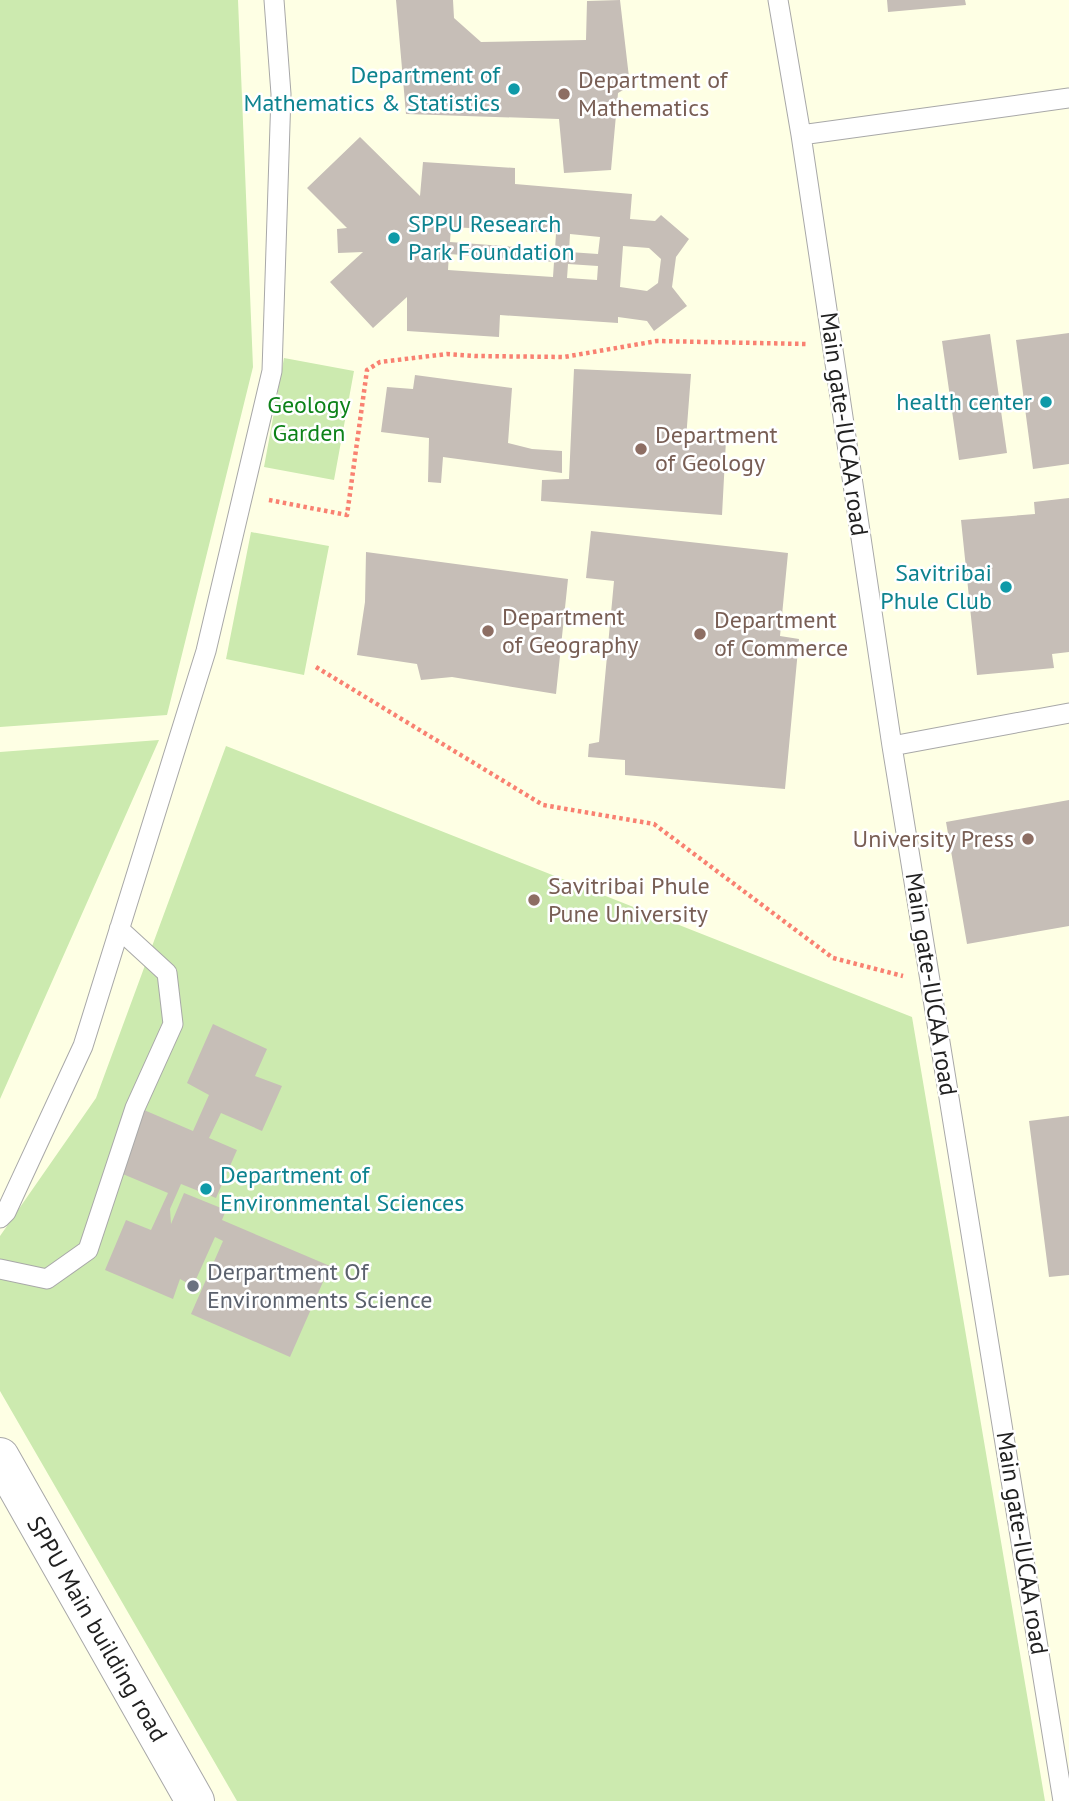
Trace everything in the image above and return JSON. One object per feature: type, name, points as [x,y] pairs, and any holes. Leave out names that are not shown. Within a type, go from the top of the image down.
[{"type":"street","name":"SPPU Main building road","points":[[0,1457],[195,1801]]},
{"type":"lane","points":[[0,1218],[6,1212],[83,1046],[206,650],[272,371],[281,94],[274,0]]},
{"type":"lane","name":"Main gate-IUCAA road","points":[[778,0],[801,135],[892,746],[1063,1801]]},
{"type":"lane","points":[[801,135],[1069,98]]},
{"type":"lane","points":[[892,746],[1069,713]]},
{"type":"lane","points":[[0,1269],[47,1279],[88,1250],[135,1108],[173,1024],[167,973],[119,929]]},
{"type":"path","points":[[243,494],[347,515],[367,370],[380,362],[447,354],[564,357],[657,341],[832,344]]},
{"type":"path","points":[[316,667],[542,805],[654,824],[833,958],[931,983]]},
{"type":"shaded area","name":"Savitribai Phule Pune University","points":[[0,0],[1069,0],[1069,1801],[0,1801]]},
{"type":"green space","points":[[0,0],[238,0],[253,367],[167,715],[0,727]]},
{"type":"green space","name":"Geology Garden","points":[[284,358],[354,371],[334,480],[264,467]]},
{"type":"green space","points":[[251,532],[329,546],[304,675],[226,659]]},
{"type":"green space","points":[[159,740],[0,1099],[0,752]]},
{"type":"green space","points":[[226,746],[912,1017],[1045,1801],[237,1801],[0,1391],[0,1236],[96,1098]]},
{"type":"building","name":"Department of Mathematics & Statistics","points":[[396,0],[453,0],[454,18],[481,42],[586,40],[587,1],[620,0],[630,86],[618,93],[611,170],[564,173],[559,119],[406,114]]},
{"type":"building","points":[[887,0],[965,0],[966,5],[888,12]]},
{"type":"building","name":"SPPU Research Park Foundation","points":[[360,137],[420,196],[423,162],[515,168],[515,184],[632,194],[630,219],[655,221],[661,215],[689,239],[676,257],[672,287],[687,306],[654,331],[647,321],[618,317],[618,323],[500,315],[499,337],[407,331],[407,297],[373,328],[330,282],[363,252],[338,253],[337,229],[347,228],[307,188]],"holes":[[[451,227],[556,233],[555,250],[450,242]],[[570,234],[600,237],[598,254],[569,252]],[[623,246],[649,248],[661,259],[658,283],[647,291],[620,287]],[[449,254],[554,262],[553,277],[448,270]],[[568,264],[598,266],[597,280],[567,278]]]},
{"type":"building","name":"health center","points":[[1069,333],[1069,464],[1033,469],[1016,340]]},
{"type":"building","points":[[990,334],[1007,453],[959,460],[942,341]]},
{"type":"building","points":[[574,369],[691,374],[686,439],[726,440],[722,515],[541,501],[542,480],[569,479]]},
{"type":"building","points":[[415,375],[512,388],[508,443],[532,449],[562,451],[562,473],[443,457],[441,483],[428,482],[429,438],[381,432],[387,387],[413,389]]},
{"type":"building","name":"Savitribai Phule Club","points":[[1069,498],[1069,652],[1052,654],[1054,668],[977,675],[961,520],[1035,514],[1034,502]]},
{"type":"building","name":"Department of Commerce","points":[[591,531],[788,553],[780,636],[799,639],[785,789],[625,775],[625,760],[588,757],[589,744],[599,742],[614,581],[586,578]]},
{"type":"building","name":"Department of Geography","points":[[366,552],[568,579],[556,694],[452,677],[421,680],[417,664],[357,655],[365,602]]},
{"type":"building","points":[[1069,800],[1069,926],[967,944],[946,822]]},
{"type":"building","name":"Department of Environmental Sciences","points":[[213,1024],[267,1049],[255,1076],[282,1086],[262,1131],[221,1113],[209,1138],[237,1150],[216,1198],[181,1184],[170,1209],[171,1224],[184,1193],[226,1210],[222,1220],[330,1266],[290,1357],[191,1314],[223,1241],[215,1237],[193,1286],[180,1279],[173,1299],[105,1270],[126,1220],[151,1230],[168,1193],[118,1172],[144,1110],[193,1131],[209,1095],[187,1083]]},
{"type":"building","points":[[1069,1116],[1069,1275],[1049,1277],[1029,1121]]},
{"type":"place","name":"Department of Mathematics & Statistics","points":[[514,89]]},
{"type":"place","name":"Department of Mathematics","points":[[564,94]]},
{"type":"place","name":"SPPU Research Park Foundation","points":[[394,238]]},
{"type":"place","name":"health center","points":[[1046,402]]},
{"type":"place","name":"Department of Geology","points":[[641,449]]},
{"type":"place","name":"Savitribai Phule Club","points":[[1006,587]]},
{"type":"place","name":"Department of Geography","points":[[488,631]]},
{"type":"place","name":"Department of Commerce","points":[[700,634]]},
{"type":"place","name":"University Press","points":[[1028,839]]},
{"type":"place","name":"Savitribai Phule Pune University","points":[[534,900]]},
{"type":"place","name":"Department of Environmental Sciences","points":[[206,1189]]},
{"type":"place","name":"Derpartment Of Environments Science","points":[[193,1286]]}]
